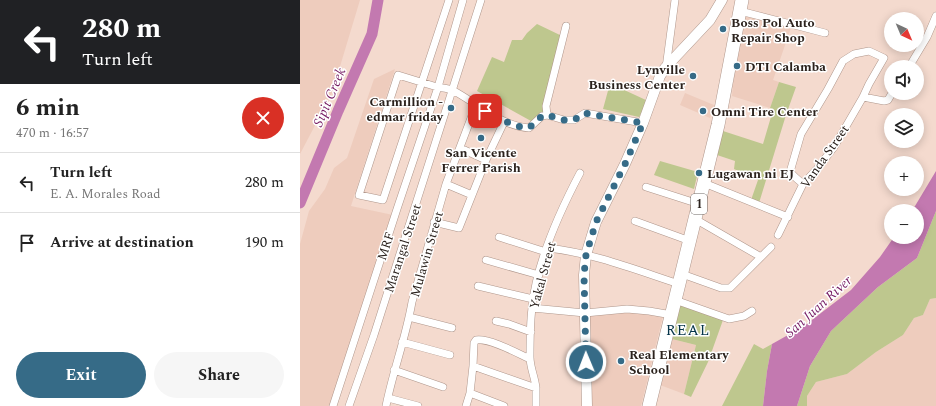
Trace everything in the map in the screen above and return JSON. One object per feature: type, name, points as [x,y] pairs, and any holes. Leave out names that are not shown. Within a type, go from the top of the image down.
[{"type":"highway","name":"1","points":[[649,406],[718,125],[741,6]]},
{"type":"street","points":[[449,0],[422,83],[383,200],[359,195],[398,75],[422,83],[453,90],[504,122],[522,128],[529,128],[542,116],[547,115],[564,120],[574,120],[584,113],[643,123]]},
{"type":"street","name":"MRF","points":[[333,406],[394,216],[438,87],[463,0]]},
{"type":"street","name":"Marangal Street","points":[[349,406],[374,335],[481,0]]},
{"type":"street","points":[[666,68],[675,0]]},
{"type":"street","points":[[587,406],[584,275],[586,255],[596,222],[625,164],[643,123],[660,76],[710,20],[722,0]]},
{"type":"street","points":[[741,6],[825,33]]},
{"type":"street","points":[[913,60],[927,37],[936,16]]},
{"type":"street","points":[[547,115],[546,106],[566,26]]},
{"type":"street","name":"Vanda Street","points":[[778,235],[803,184],[834,147],[884,58],[869,50],[854,54],[843,61],[801,134],[790,172],[803,184]]},
{"type":"street","points":[[863,97],[884,101],[888,100]]},
{"type":"street","name":"Mulawin Street","points":[[386,406],[394,370],[410,317],[412,302],[434,222],[446,184],[476,105]]},
{"type":"street","points":[[434,222],[459,228],[486,160],[504,122]]},
{"type":"street","points":[[460,148],[486,160]]},
{"type":"street","name":"Yakal Street","points":[[536,406],[536,388],[530,359],[533,299],[547,250],[567,198],[580,173]]},
{"type":"street","points":[[704,183],[788,217]]},
{"type":"street","points":[[446,184],[472,195]]},
{"type":"street","points":[[646,187],[699,204]]},
{"type":"street","points":[[695,219],[761,257]]},
{"type":"street","points":[[635,221],[690,241]]},
{"type":"street","points":[[499,237],[547,250],[564,249],[721,288],[730,288],[771,247]]},
{"type":"street","points":[[486,260],[539,275]]},
{"type":"street","points":[[478,286],[533,299]]},
{"type":"street","points":[[675,300],[729,319],[744,316],[752,310]]},
{"type":"street","points":[[532,308],[585,313],[627,309],[672,315]]},
{"type":"street","points":[[410,317],[452,328]]},
{"type":"street","points":[[496,321],[531,332]]},
{"type":"street","points":[[466,406],[470,393],[474,343],[476,340],[481,339],[496,344],[530,359]]},
{"type":"street","points":[[402,342],[450,355]]},
{"type":"street","points":[[473,366],[536,388]]},
{"type":"street","points":[[394,370],[443,387]]},
{"type":"street","points":[[470,393],[504,406]]},
{"type":"street","points":[[388,398],[418,406]]},
{"type":"shaded area","points":[[300,0],[360,0],[332,93],[300,154]]},
{"type":"shaded area","points":[[747,9],[793,22],[773,80],[779,82],[770,108],[732,96],[734,73]]},
{"type":"shaded area","points":[[395,69],[351,206],[393,215],[331,406],[300,406],[300,244],[309,211],[325,189],[334,168],[347,158],[374,79]]},
{"type":"shaded area","name":"Omni Tire Center","points":[[685,93],[714,105],[710,118],[680,105]]},
{"type":"shaded area","points":[[936,171],[936,211],[924,241],[924,204],[916,204],[921,196],[924,196],[924,191]]},
{"type":"shaded area","points":[[889,244],[923,244],[917,258],[878,287],[831,331],[810,366],[797,406],[763,406],[772,344],[804,326],[851,290],[880,257]]},
{"type":"shaded area","points":[[936,298],[936,406],[807,406],[807,396],[816,382],[847,374],[876,352],[903,335],[914,318],[923,315],[930,299]]},
{"type":"shaded area","name":"Real Elementary School","points":[[631,312],[663,316],[641,406],[590,406],[588,315]]},
{"type":"shaded area","points":[[672,339],[696,345],[684,394],[660,385]]},
{"type":"green space","points":[[537,24],[562,36],[544,100],[543,112],[531,121],[477,91],[492,57],[504,62],[512,40],[522,40]]},
{"type":"green space","points":[[779,82],[796,87],[759,203],[751,200],[758,180],[734,169],[735,161],[717,155],[723,131],[763,144],[773,110],[770,108]]},
{"type":"green space","points":[[609,87],[620,88],[648,101],[639,117],[603,109]]},
{"type":"green space","points":[[660,161],[698,172],[694,189],[654,175]]},
{"type":"green space","points":[[936,211],[936,298],[930,299],[923,315],[914,318],[903,335],[876,352],[847,374],[816,382],[807,396],[807,406],[797,406],[810,366],[831,331],[878,287],[917,258],[924,244]]},
{"type":"green space","points":[[680,304],[723,320],[708,362],[691,397],[684,394],[696,345],[672,339]]},
{"type":"green space","points":[[754,344],[763,349],[772,344],[763,406],[722,406]]},
{"type":"waterway","name":"Sipit Creek","points":[[300,203],[372,34],[378,0]]},
{"type":"place","name":"Boss Pol Auto Repair Shop","points":[[723,29]]},
{"type":"place","name":"DTI Calamba","points":[[737,66]]},
{"type":"place","name":"Lynville Business Center","points":[[693,76]]},
{"type":"place","name":"Carmillion - edmar friday","points":[[451,108]]},
{"type":"place","name":"Omni Tire Center","points":[[703,111]]},
{"type":"place","name":"San Vicente Ferrer Parish","points":[[481,138]]},
{"type":"place","name":"Lugawan ni EJ","points":[[699,173]]},
{"type":"place","name":"Real Elementary School","points":[[621,361]]},
{"type":"district","name":"REAL","points":[[688,330]]},
{"type":"route","points":[[485,111],[504,122],[522,128],[529,128],[542,116],[547,115],[564,120],[574,120],[584,113],[643,123],[625,164],[596,222],[586,255],[584,275],[586,362]]},
{"type":"water label","name":"San Juan River","points":[[818,306]]}]
